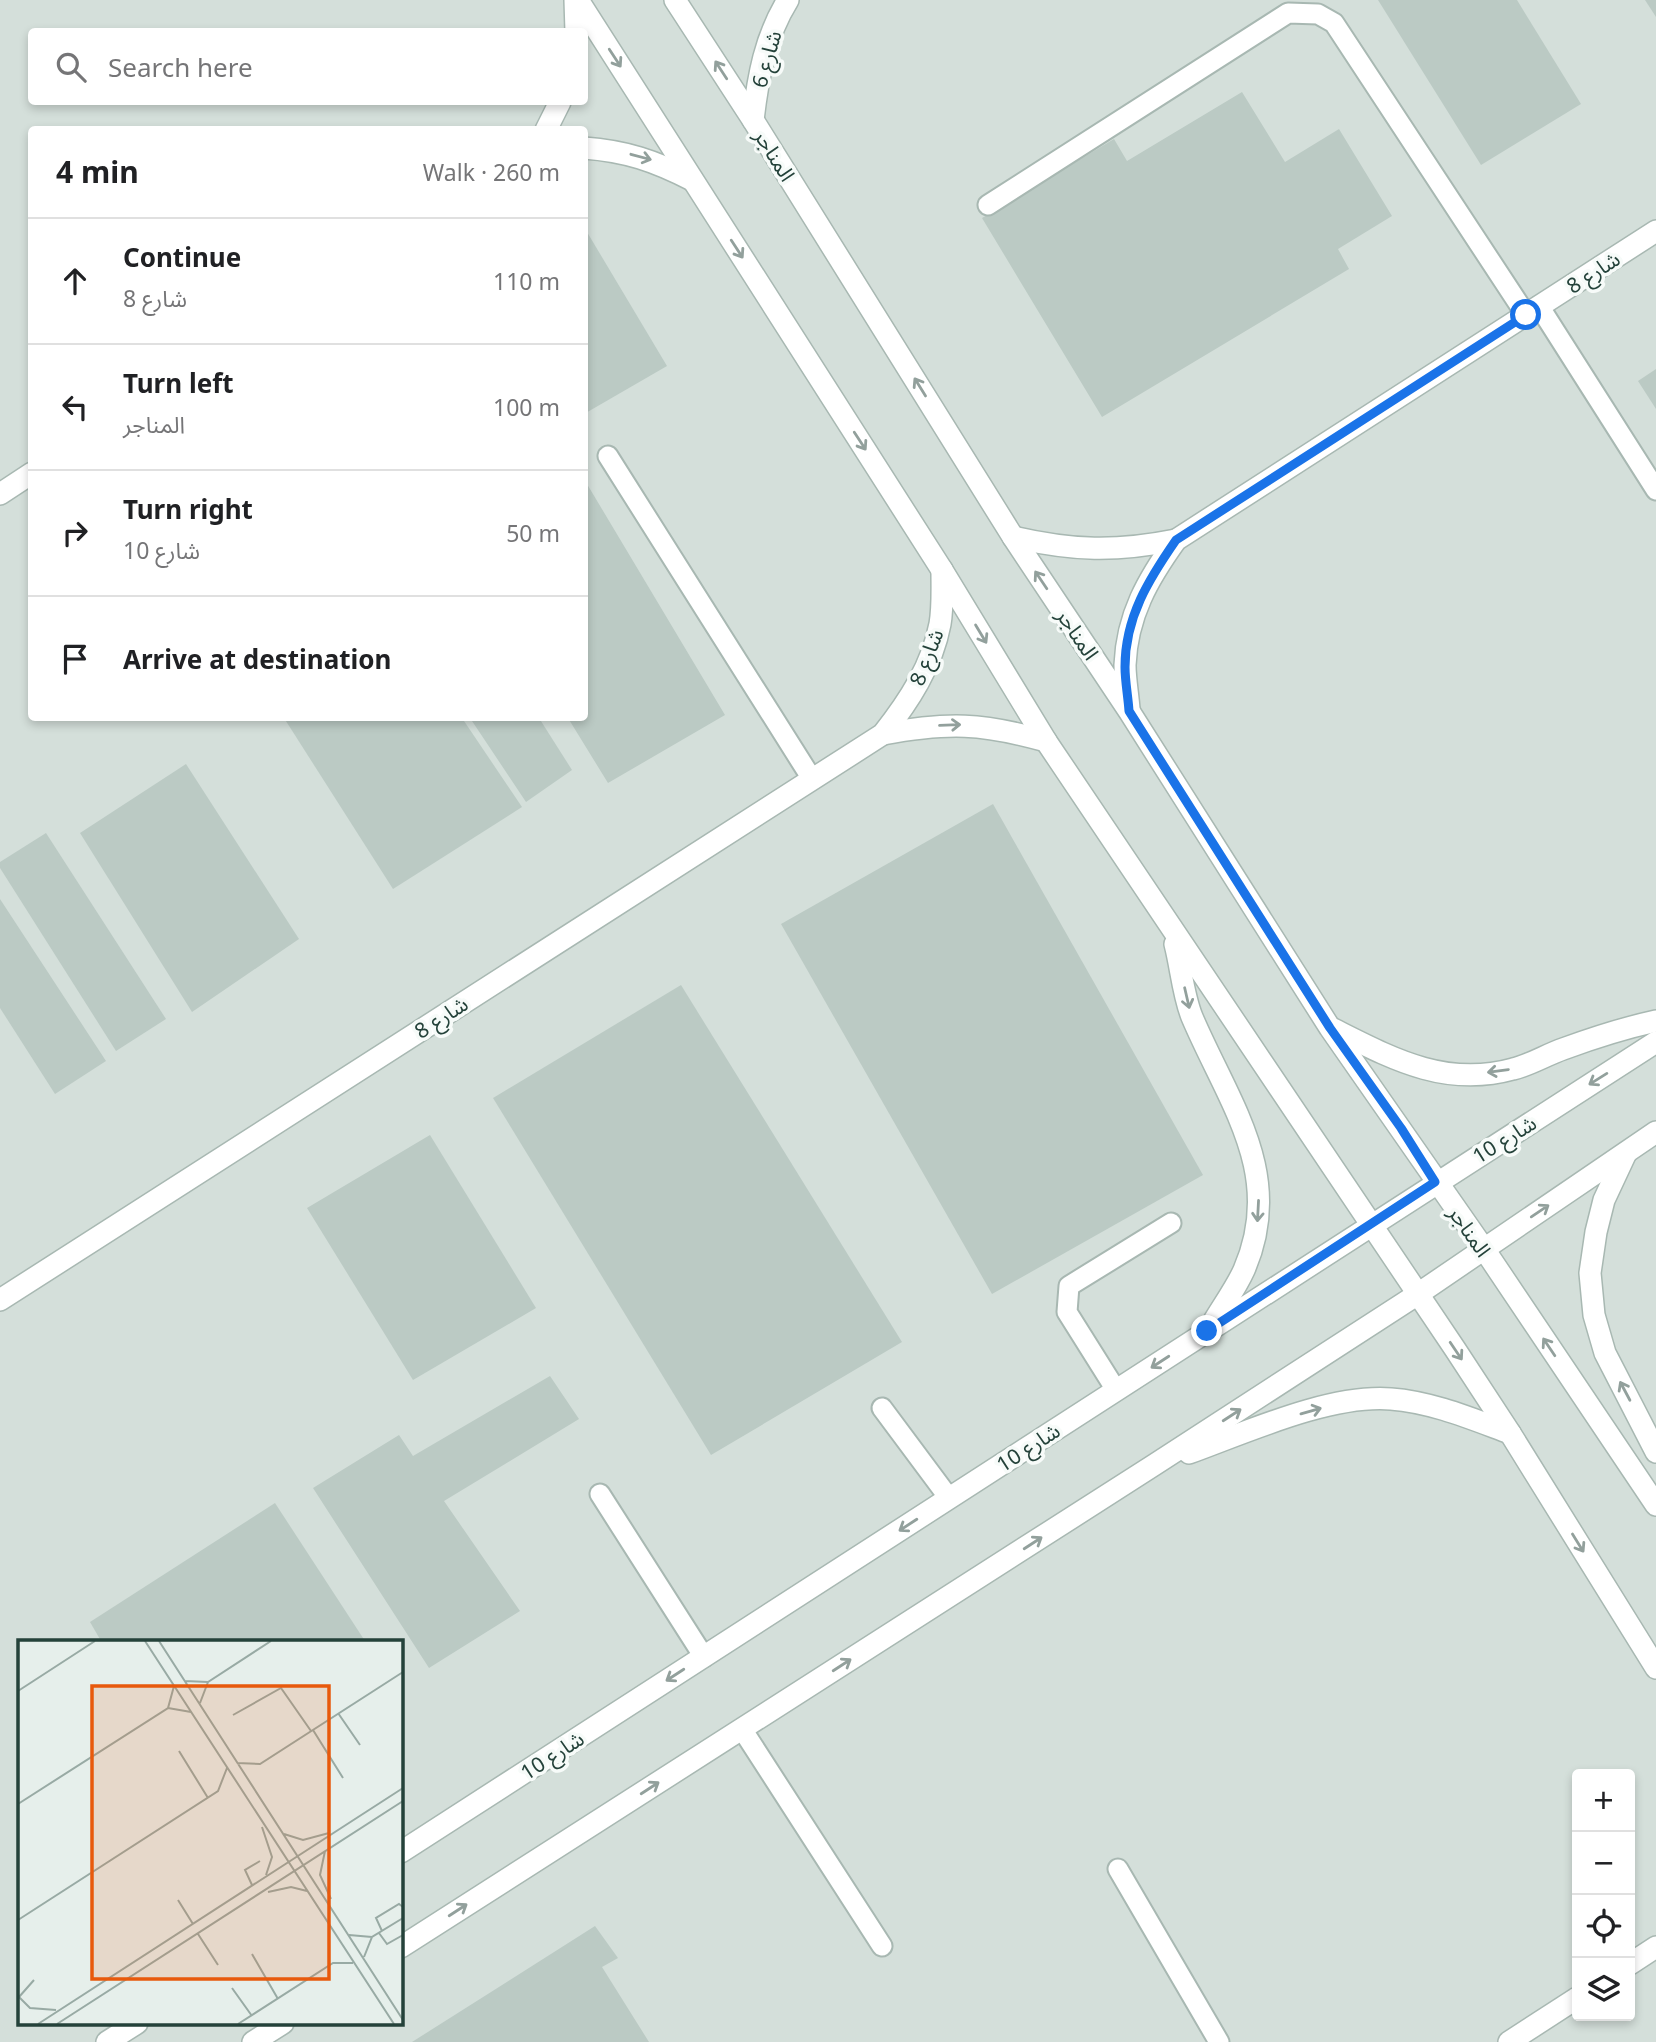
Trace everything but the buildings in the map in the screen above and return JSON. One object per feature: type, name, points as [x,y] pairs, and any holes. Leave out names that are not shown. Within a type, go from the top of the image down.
[{"type":"street","points":[[576,0],[576,28]]},
{"type":"street","points":[[576,0],[942,570],[1046,741],[1510,1433],[1656,1668]]},
{"type":"street","name":"المناجر","points":[[675,0],[1013,537],[1129,711],[1330,1028],[1401,1128],[1656,1505]]},
{"type":"street","name":"شارع 6","points":[[753,120],[757,79],[768,40],[788,0]]},
{"type":"street","points":[[548,126],[559,105]]},
{"type":"street","points":[[588,148],[614,150],[655,161],[693,180]]},
{"type":"street","name":"شارع 8","points":[[1013,537],[1053,546],[1095,550],[1136,548],[1176,540],[1656,231]]},
{"type":"street","points":[[0,494],[28,476]]},
{"type":"street","name":"شارع 8","points":[[1129,711],[1125,665],[1132,620],[1149,578],[1176,540]]},
{"type":"street","name":"شارع 8","points":[[0,1300],[883,734],[909,701],[928,663],[940,624],[942,570]]},
{"type":"street","name":"شارع 8","points":[[883,734],[923,726],[964,725],[1006,730],[1046,741]]},
{"type":"street","points":[[1173,932],[1191,1014],[1252,1148],[1259,1189],[1257,1226],[1244,1270],[1207,1331]]},
{"type":"street","points":[[1330,1028],[1396,1061],[1433,1071],[1473,1075],[1512,1069],[1627,1028],[1656,1021]]},
{"type":"street","name":"شارع 10","points":[[402,1851],[1435,1182],[1656,1042]]},
{"type":"street","points":[[402,1946],[1418,1294],[1656,1132]]},
{"type":"street","points":[[1627,1151],[1604,1200],[1596,1232],[1590,1273],[1594,1315],[1605,1353],[1656,1452]]},
{"type":"street","points":[[1154,1465],[1260,1427],[1349,1401],[1391,1399],[1462,1415],[1510,1433]]},
{"type":"street","points":[[1635,1961],[1656,1947]]},
{"type":"street","points":[[1509,2042],[1572,2001]]},
{"type":"street","points":[[107,2042],[135,2024]]},
{"type":"street","points":[[253,2042],[281,2024]]},
{"type":"lane","points":[[988,205],[1288,13],[1318,14],[1334,23],[1656,490]]},
{"type":"lane","points":[[608,456],[812,779]]},
{"type":"lane","points":[[1116,1390],[1067,1312],[1069,1286],[1171,1223]]},
{"type":"lane","points":[[882,1408],[949,1499]]},
{"type":"lane","points":[[600,1494],[704,1657]]},
{"type":"lane","points":[[742,1729],[882,1946]]},
{"type":"lane","points":[[1118,1869],[1219,2042]]},
{"type":"shaded area","points":[[0,0],[1656,0],[1656,2042],[0,2042]]},
{"type":"route","points":[[1207,1331],[1435,1182],[1401,1128],[1330,1028],[1129,711],[1125,665],[1132,620],[1149,578],[1176,540],[1526,315]]}]
